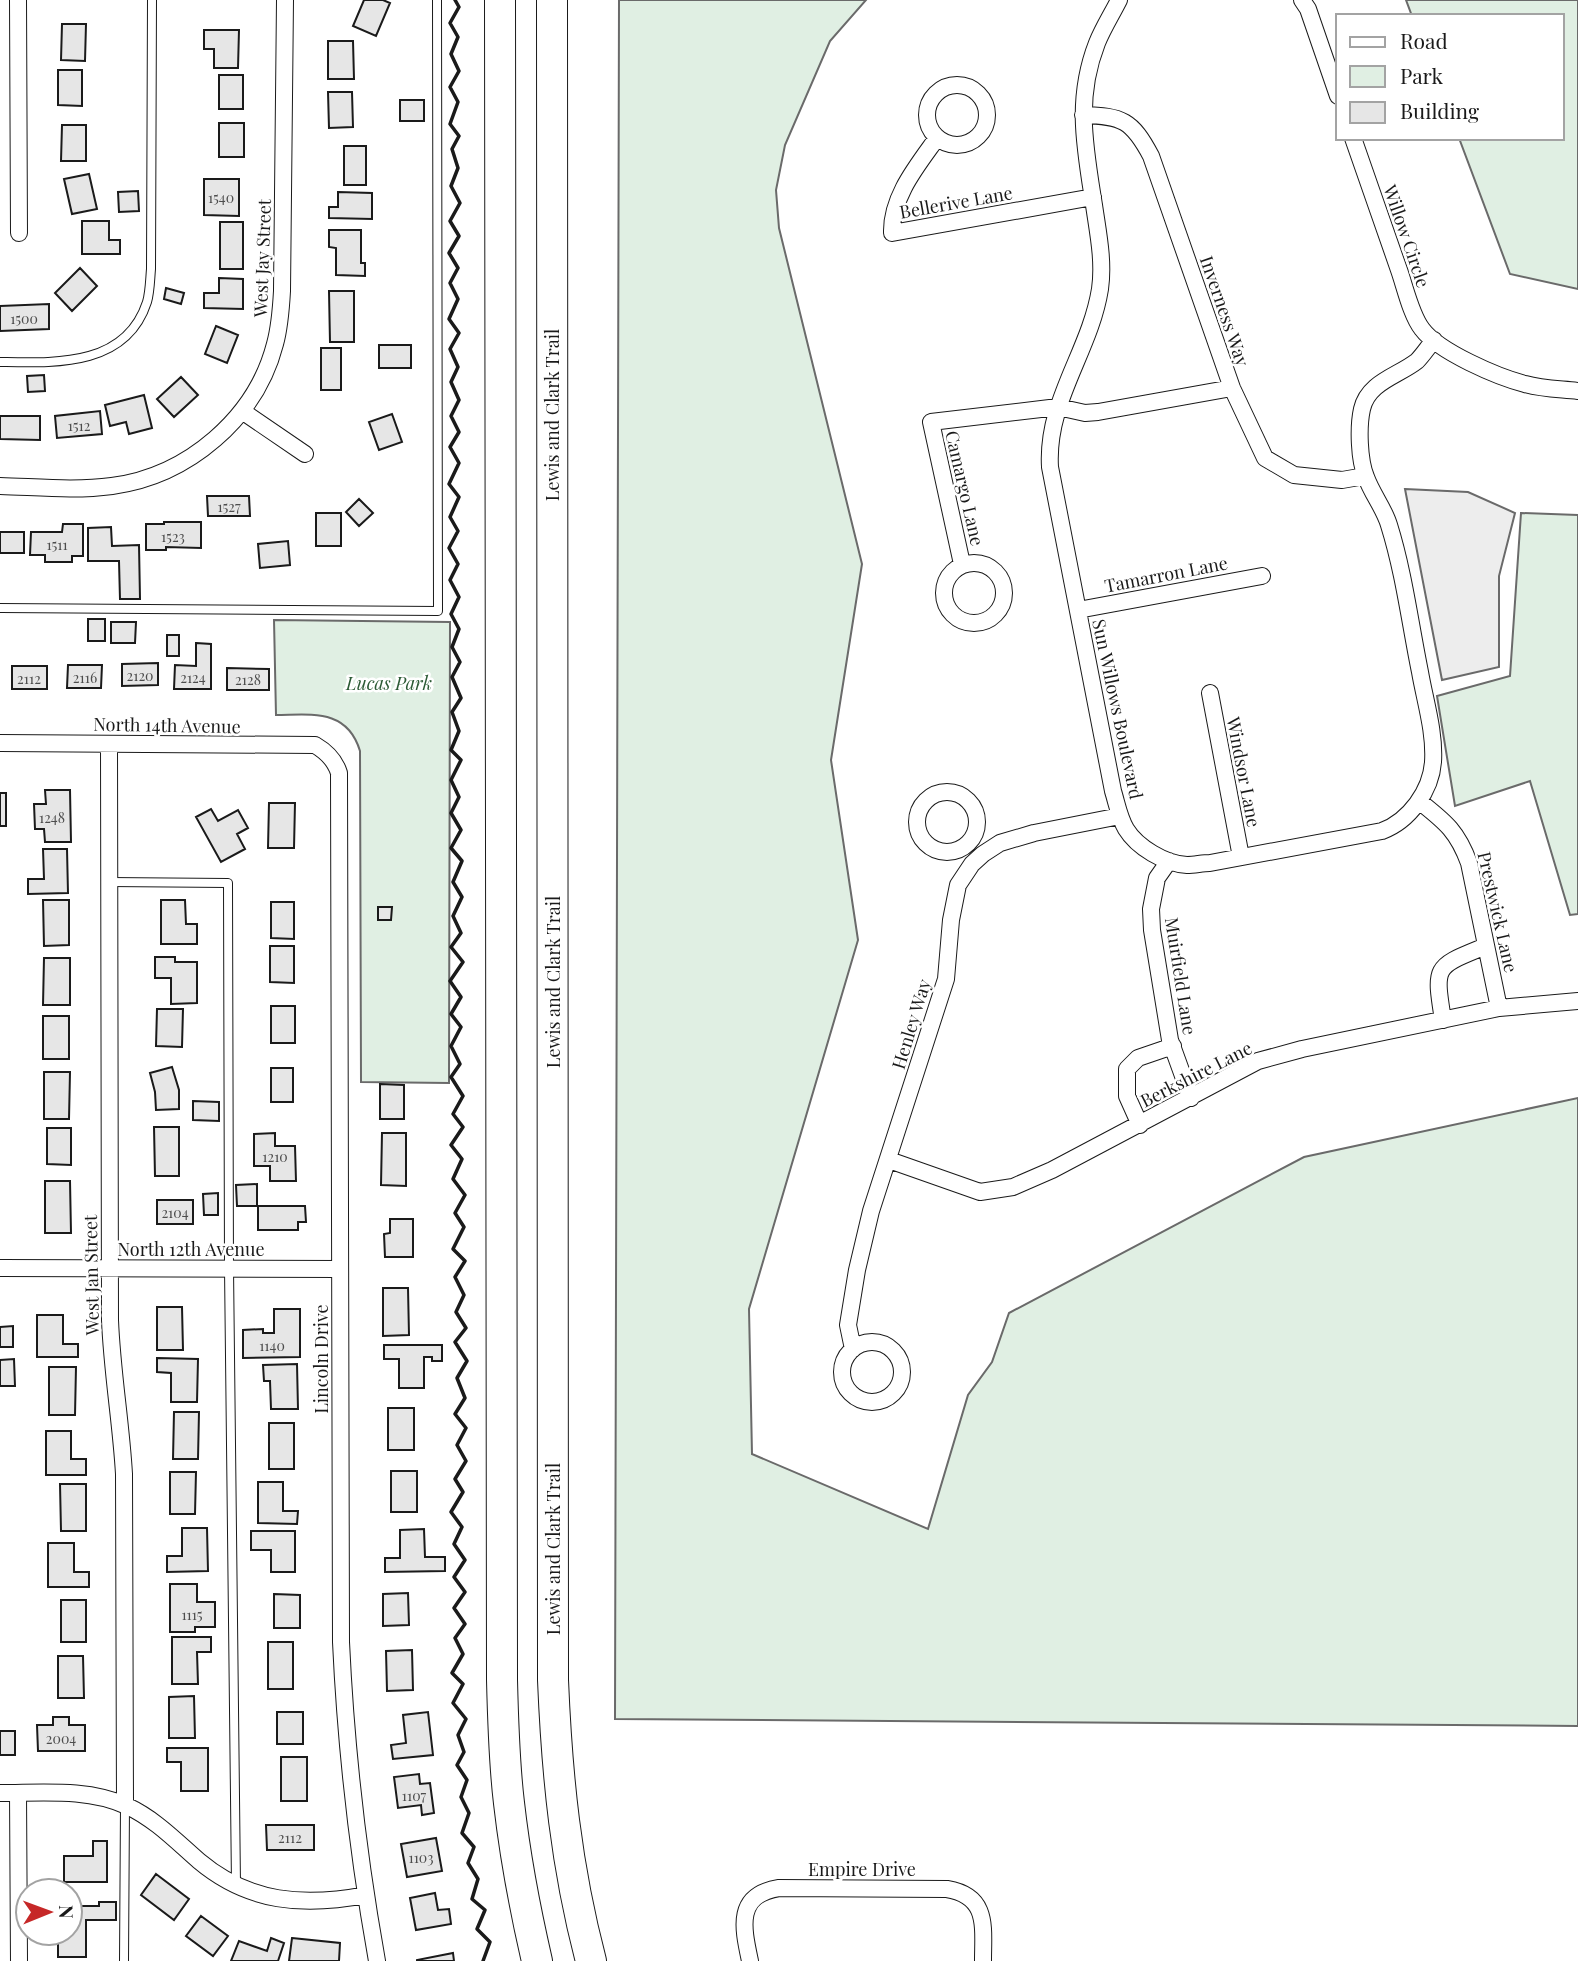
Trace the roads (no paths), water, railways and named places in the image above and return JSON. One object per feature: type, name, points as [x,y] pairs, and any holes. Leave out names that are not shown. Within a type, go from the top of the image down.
[{"type":"highway","points":[[500,0],[502,1680],[508,1801],[537,1961]]},
{"type":"highway","name":"Lewis and Clark Trail","points":[[552,0],[553,1680],[562,1815],[570,1870],[591,1961]]},
{"type":"highway","points":[[570,1870],[603,1961]]},
{"type":"street","points":[[18,0],[19,233]]},
{"type":"street","name":"West Jay Street","points":[[0,486],[88,488],[137,481],[184,462],[204,448],[242,411],[266,370],[280,322],[285,0]]},
{"type":"street","name":"Sun Willows Boulevard","points":[[1119,0],[1098,41],[1089,67],[1083,115],[1084,141],[1102,262],[1100,293],[1082,348],[1058,407],[1051,432],[1050,467],[1120,816],[1133,839],[1169,861],[1187,865],[1382,831],[1395,826],[1408,816],[1419,801],[1433,763],[1430,726],[1398,556],[1389,522],[1365,476],[1360,437],[1366,396],[1418,360],[1434,340]]},
{"type":"street","points":[[1302,0],[1308,9],[1336,90]]},
{"type":"street","name":"Inverness Way","points":[[1083,115],[1121,119],[1135,130],[1151,156],[1232,388],[1265,458],[1294,475],[1342,481],[1365,476]]},
{"type":"street","name":"Bellerive Lane","points":[[937,138],[913,172],[894,208],[892,233],[1093,197]]},
{"type":"street","name":"Willow Circle","points":[[1354,140],[1420,327],[1434,340]]},
{"type":"street","points":[[1434,340],[1468,362],[1526,385],[1578,391]]},
{"type":"street","points":[[1058,407],[1085,413],[1098,412],[1232,388]]},
{"type":"street","name":"Camargo Lane","points":[[962,564],[931,422],[1058,407]]},
{"type":"street","points":[[242,411],[305,454]]},
{"type":"street","name":"Tamarron Lane","points":[[1078,610],[1262,576]]},
{"type":"street","name":"Windsor Lane","points":[[1210,693],[1241,857]]},
{"type":"street","name":"North 14th Avenue","points":[[0,743],[315,745],[331,756]]},
{"type":"street","name":"West Jan Street","points":[[109,744],[109,1268],[111,1358],[122,1437],[124,1474],[125,1805]]},
{"type":"street","name":"Lincoln Drive","points":[[331,756],[336,764],[340,782],[340,1589],[344,1695],[353,1809],[377,1961]]},
{"type":"street","name":"Prestwick Lane","points":[[1419,801],[1453,830],[1462,844],[1469,863],[1499,1008]]},
{"type":"street","name":"Henley Way","points":[[853,1349],[848,1325],[857,1270],[872,1211],[946,979],[951,920],[956,893],[965,874],[983,854],[1000,843],[1120,816]]},
{"type":"street","points":[[972,841],[983,854]]},
{"type":"street","name":"Muirfield Lane","points":[[1169,861],[1157,878],[1151,909],[1158,966],[1173,1046],[1191,1098]]},
{"type":"street","points":[[1443,1020],[1438,987],[1440,972],[1450,960],[1486,946]]},
{"type":"street","name":"Berkshire Lane","points":[[889,1160],[980,1192],[1013,1187],[1140,1125],[1258,1061],[1302,1049],[1499,1008],[1578,1001]]},
{"type":"street","points":[[1140,1125],[1127,1096],[1127,1069],[1138,1058],[1173,1046]]},
{"type":"street","name":"North 12th Avenue","points":[[0,1268],[340,1269]]},
{"type":"street","points":[[0,1793],[87,1795],[125,1805],[145,1815],[216,1874],[256,1894],[300,1902],[331,1901],[366,1895]]},
{"type":"street","points":[[18,1793],[19,1961]]},
{"type":"street","name":"Empire Drive","points":[[750,1961],[743,1921],[746,1910],[759,1894],[779,1888],[960,1891],[969,1896],[981,1914],[983,1961]]},
{"type":"lane","points":[[0,362],[49,363],[87,358],[116,345],[135,325],[147,301],[151,270],[152,0]]},
{"type":"lane","points":[[0,608],[438,611],[437,0]]},
{"type":"lane","points":[[109,882],[228,883],[236,1885]]},
{"type":"lane","points":[[124,1961],[125,1805]]},
{"type":"park label","name":"Lucas Park","points":[[389,683]]}]
